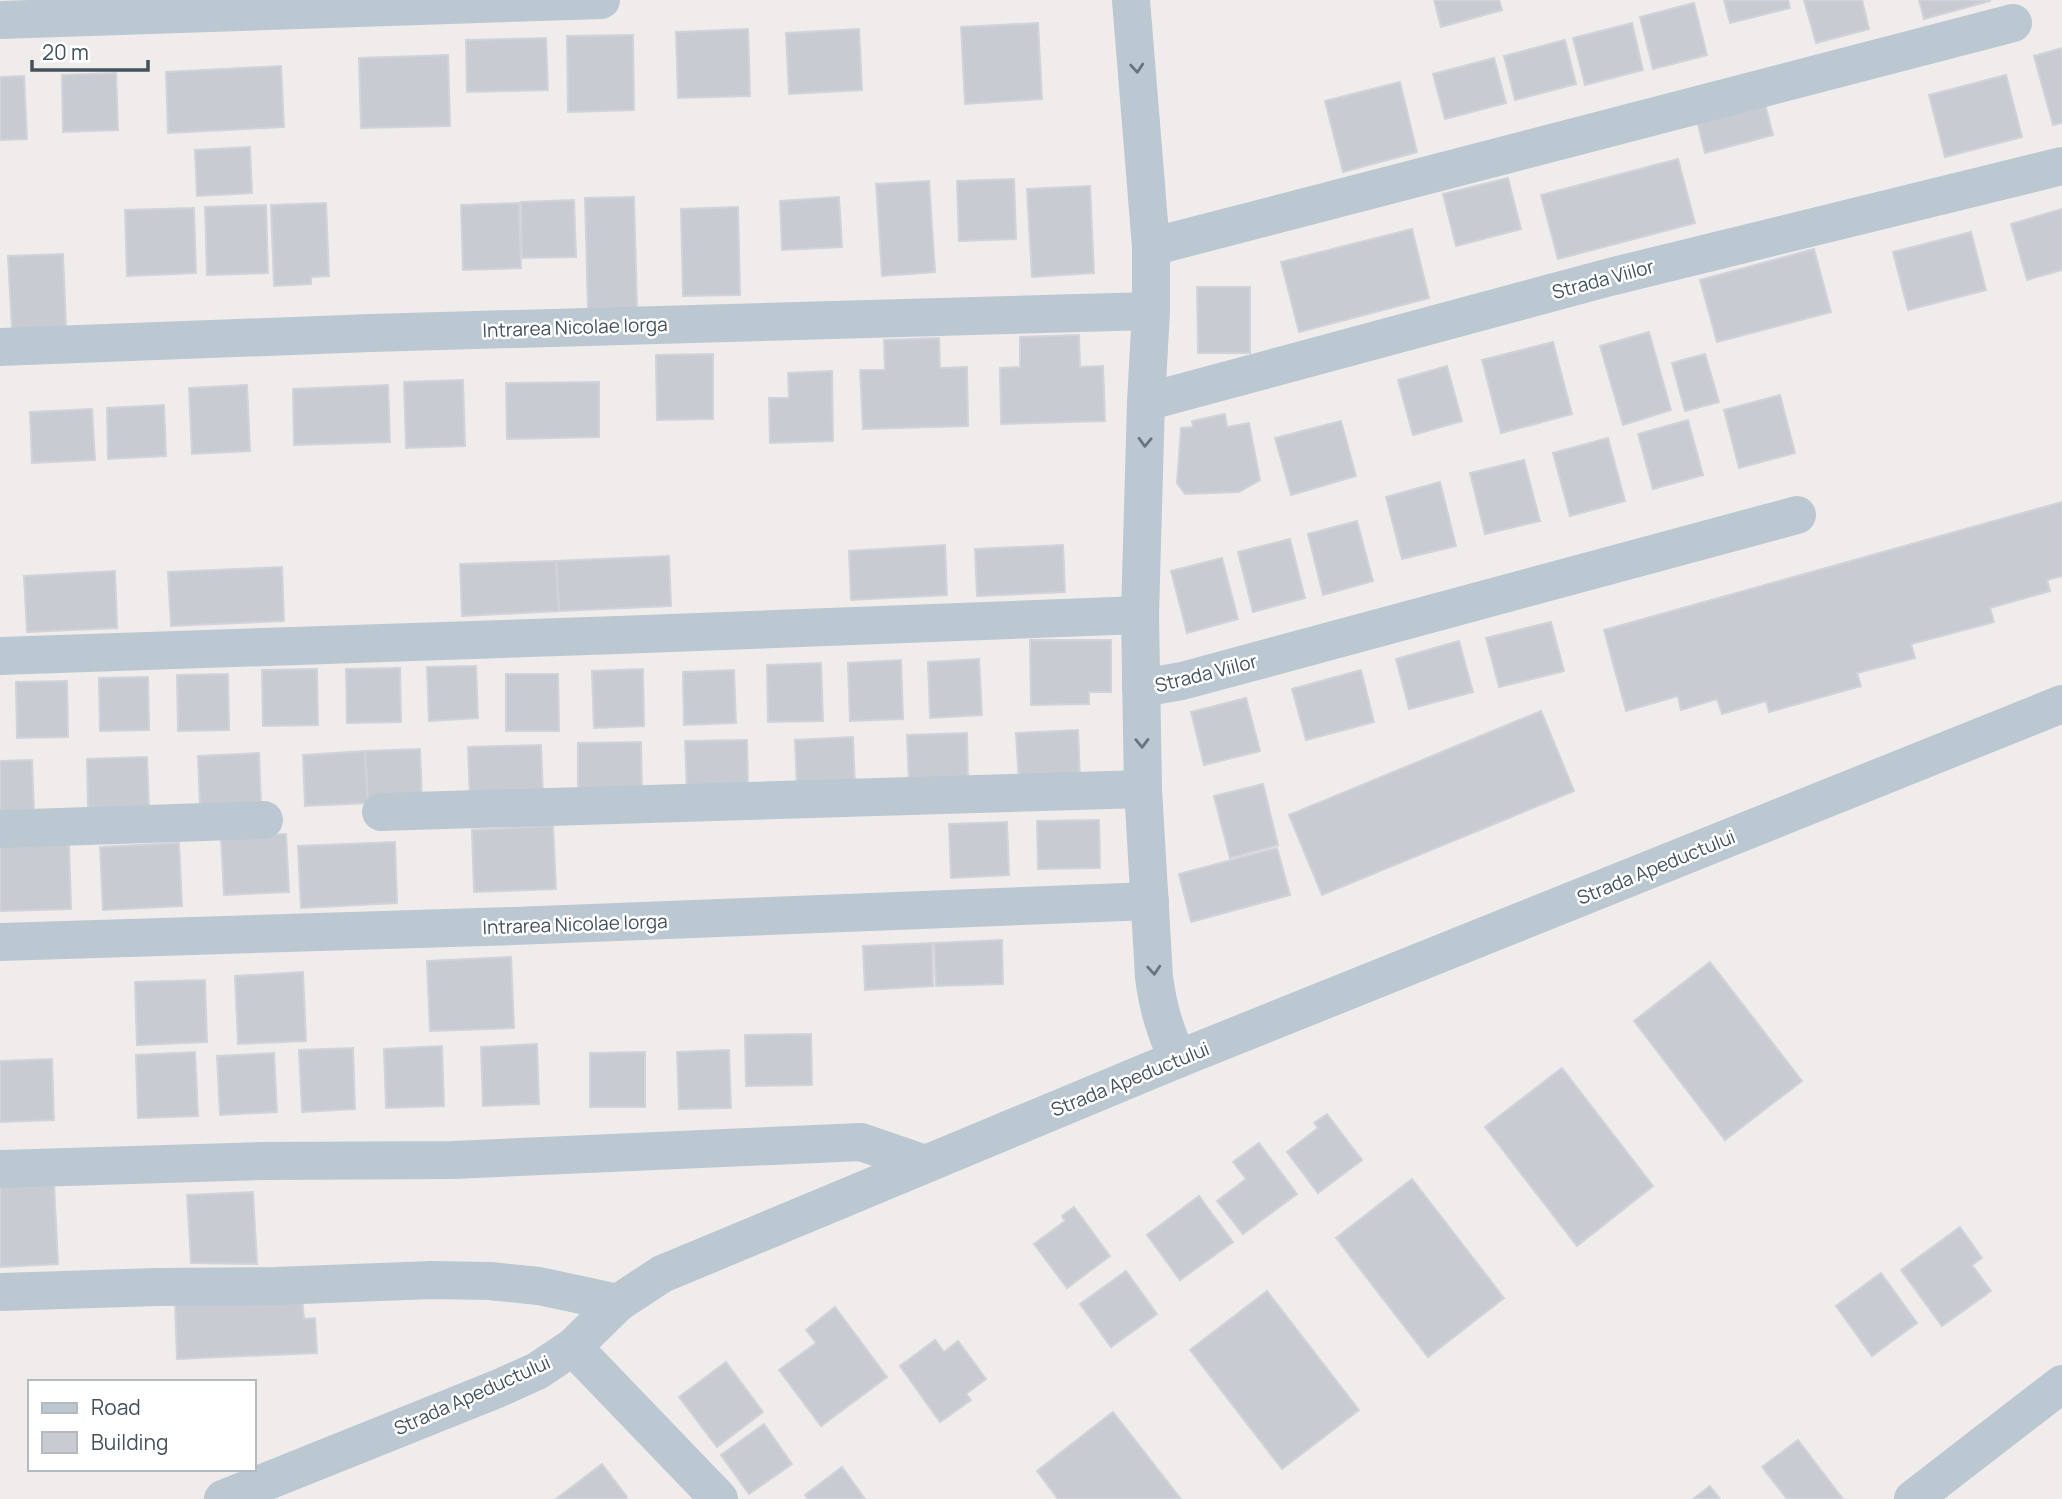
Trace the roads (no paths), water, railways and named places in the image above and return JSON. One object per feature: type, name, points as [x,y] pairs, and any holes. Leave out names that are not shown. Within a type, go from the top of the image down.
[{"type":"street","points":[[0,20],[601,0]]},
{"type":"street","name":"Strada Viilor","points":[[1131,0],[1151,247],[1140,615],[1143,789],[1157,1002],[1164,1029],[1178,1059]]},
{"type":"street","points":[[1151,247],[2013,23]]},
{"type":"street","name":"Strada Viilor","points":[[1146,402],[1610,277],[2062,166]]},
{"type":"street","name":"Intrarea Nicolae Iorga","points":[[0,347],[371,333],[1151,311]]},
{"type":"street","name":"Strada Viilor","points":[[1141,688],[1195,677],[1797,515]]},
{"type":"street","points":[[0,656],[1140,615]]},
{"type":"street","name":"Strada Apeductului","points":[[223,1499],[537,1371],[573,1347],[618,1303],[662,1274],[1178,1059],[2062,704]]},
{"type":"street","points":[[382,812],[1143,789]]},
{"type":"street","points":[[0,829],[264,820]]},
{"type":"street","name":"Intrarea Nicolae Iorga","points":[[0,942],[514,926],[1150,901]]},
{"type":"street","points":[[0,1169],[263,1161],[453,1160],[861,1142],[925,1164]]},
{"type":"street","points":[[0,1292],[432,1280],[539,1286],[618,1303]]},
{"type":"street","points":[[573,1347],[719,1499]]},
{"type":"street","points":[[1913,1499],[2062,1384]]}]
